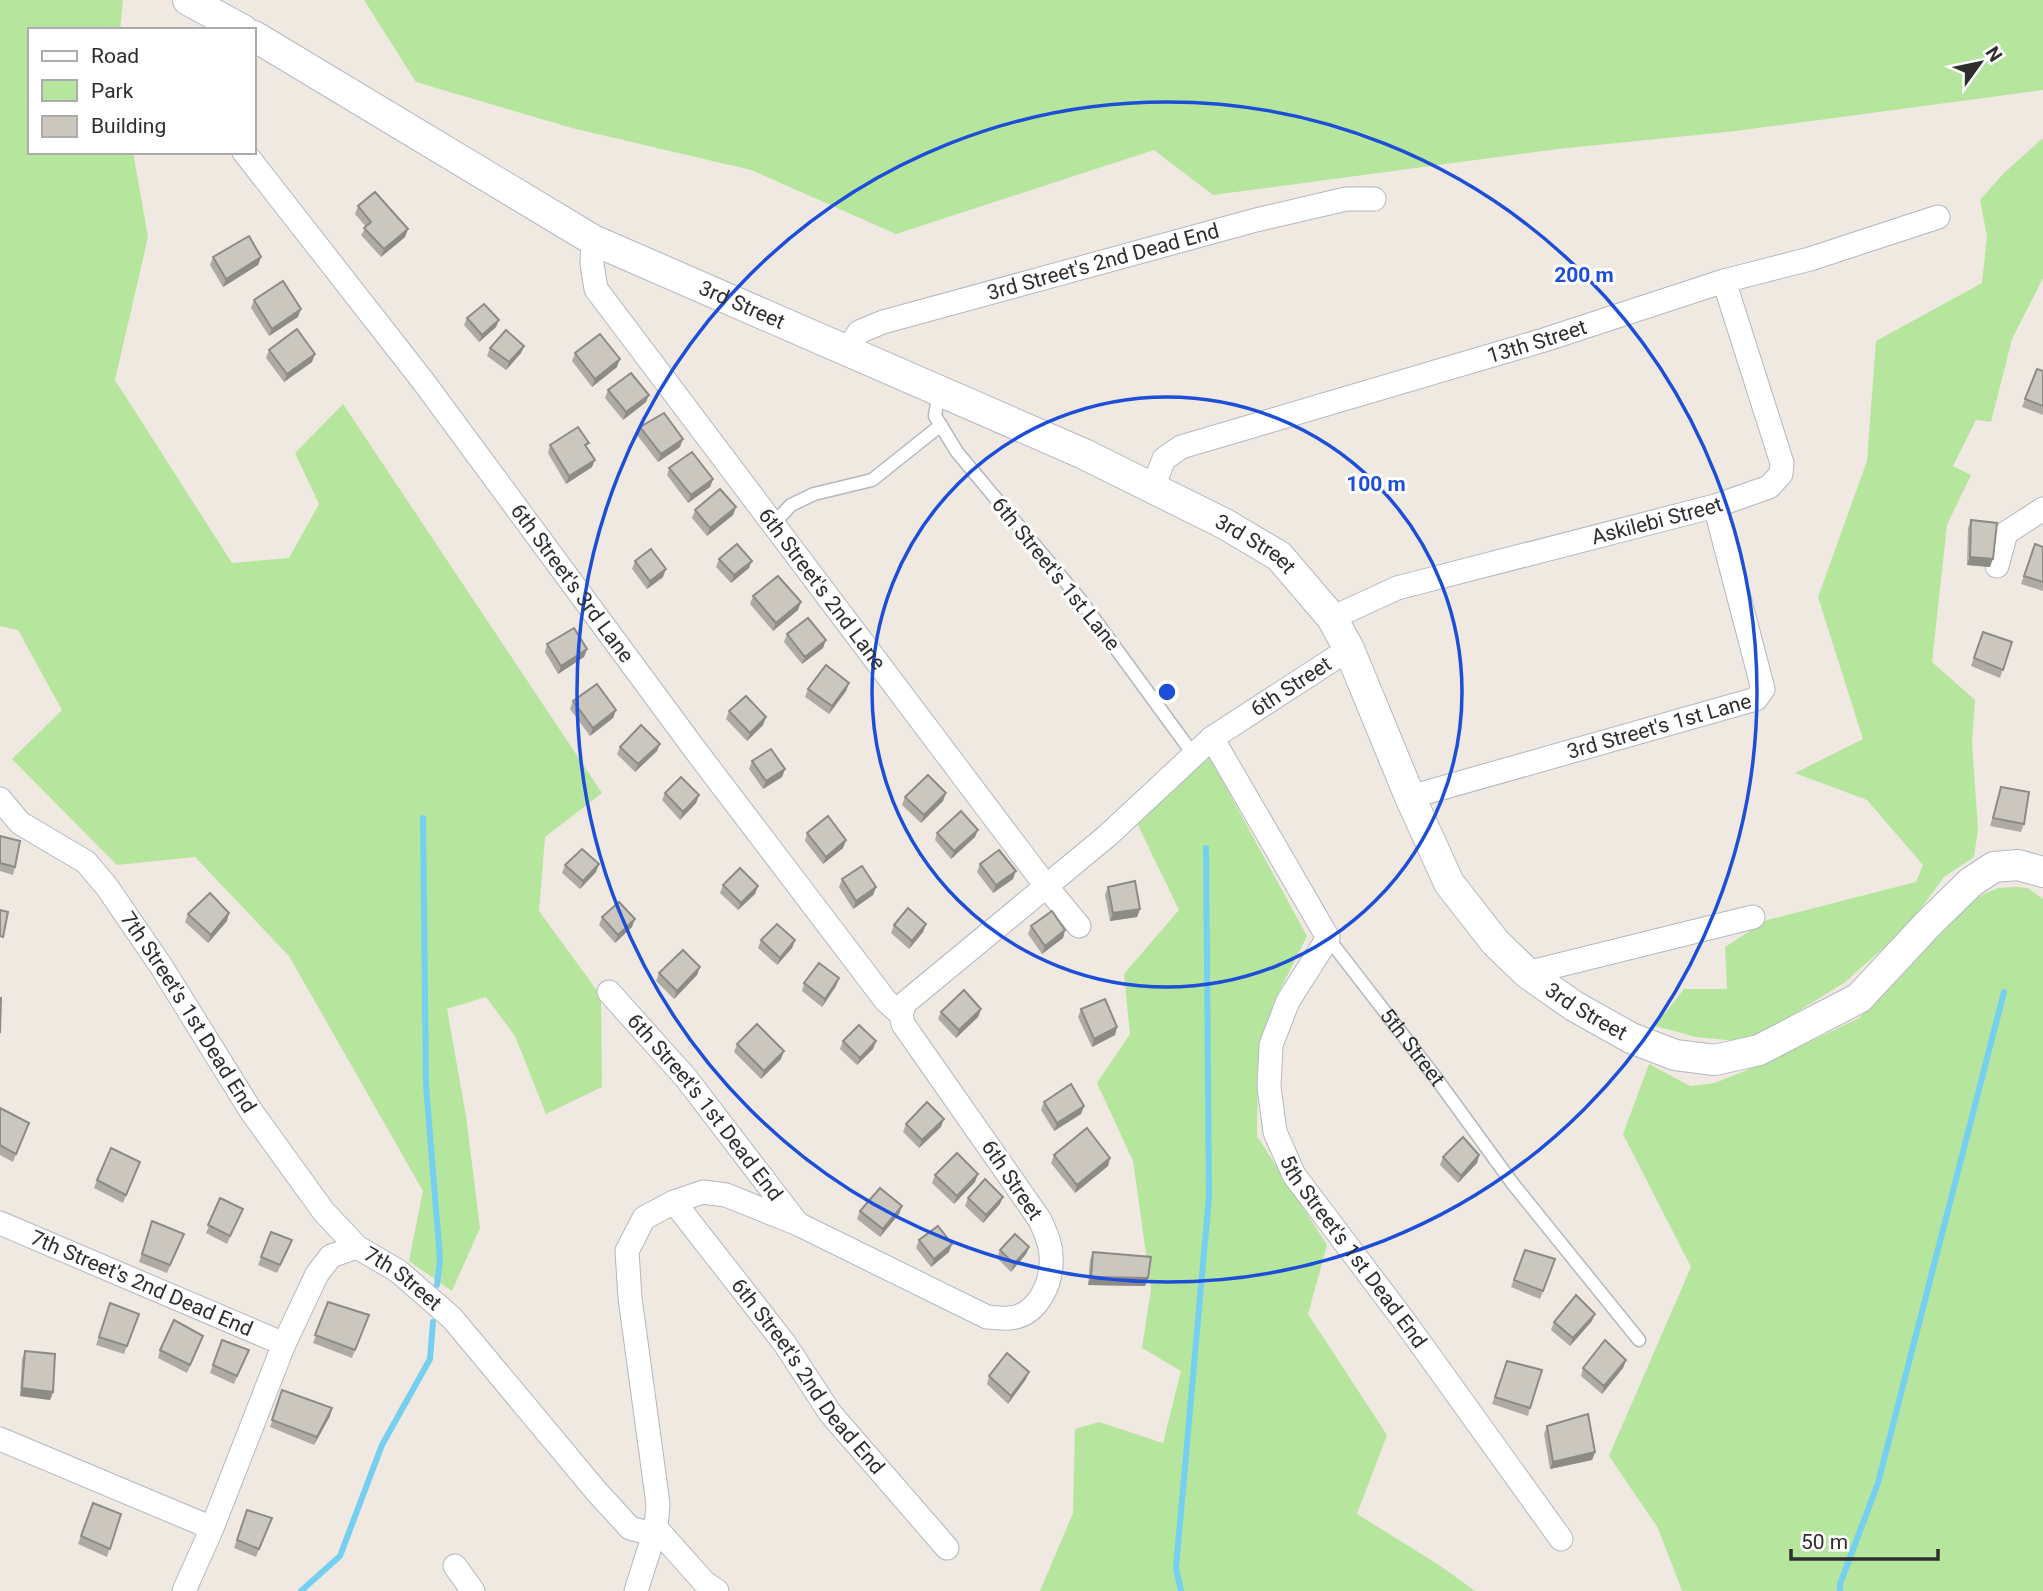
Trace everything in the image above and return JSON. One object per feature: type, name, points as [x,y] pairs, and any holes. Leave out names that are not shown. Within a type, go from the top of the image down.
[{"type":"street","name":"3rd Street","points":[[188,0],[236,28]]},
{"type":"street","name":"3rd Street","points":[[256,40],[593,240],[846,352],[939,390],[1153,487],[1226,524],[1279,556],[1332,618],[1349,649],[1449,883],[1495,942],[1527,974],[1574,1006],[1631,1038],[1675,1055],[1715,1060],[1759,1050],[1858,998],[1928,923],[1971,882],[1994,867],[2018,864],[2043,872]]},
{"type":"street","name":"6th Street's 3rd Lane","points":[[246,154],[439,402],[696,751],[886,1001],[901,1014]]},
{"type":"street","name":"3rd Street's 2nd Dead End","points":[[846,352],[859,332],[883,322],[1256,220],[1346,199],[1374,198]]},
{"type":"street","name":"13th Street","points":[[1153,487],[1164,459],[1181,447],[1544,340],[1724,281],[1810,259],[1938,216]]},
{"type":"street","name":"6th Street's 2nd Lane","points":[[593,240],[592,264],[596,289],[1046,886],[1079,926]]},
{"type":"street","name":"Askilebi Street","points":[[1332,618],[1397,588],[1715,506],[1769,487],[1781,474],[1782,463],[1724,281]]},
{"type":"street","name":"3rd Street's 1st Lane","points":[[1410,797],[1756,699],[1763,689],[1715,506]]},
{"type":"street","points":[[1997,566],[2006,533],[2043,509]]},
{"type":"street","name":"6th Street","points":[[636,1591],[656,1528],[658,1504],[630,1298],[627,1251],[644,1218],[674,1202],[703,1192],[726,1195],[798,1224],[986,1317],[1011,1319],[1031,1310],[1043,1296],[1050,1277],[1052,1258],[1049,1241],[1040,1220],[903,1024],[901,1014],[905,1003],[1107,835],[1212,738],[1349,649]]},
{"type":"street","name":"5th Street","points":[[1212,738],[1328,938]]},
{"type":"street","name":"7th Street's 1st Dead End","points":[[0,799],[20,823],[86,862],[107,887],[161,966],[251,1111],[324,1212],[357,1247]]},
{"type":"street","points":[[1527,974],[1753,917]]},
{"type":"street","name":"5th Street's 1st Dead End","points":[[1328,938],[1288,1001],[1271,1045],[1269,1087],[1275,1132],[1294,1175],[1405,1322],[1561,1539]]},
{"type":"street","name":"6th Street's 1st Dead End","points":[[609,992],[686,1079],[798,1224]]},
{"type":"street","name":"6th Street's 2nd Dead End","points":[[674,1202],[785,1344],[830,1413],[947,1548]]},
{"type":"street","name":"7th Street's 2nd Dead End","points":[[0,1223],[284,1344]]},
{"type":"street","name":"7th Street","points":[[184,1591],[212,1528],[284,1344],[317,1273],[331,1256],[357,1247],[398,1271],[452,1318],[630,1528],[644,1532],[656,1528]]},
{"type":"street","points":[[0,1439],[212,1528]]},
{"type":"street","points":[[656,1528],[704,1582],[717,1591]]},
{"type":"street","points":[[455,1566],[473,1591]]},
{"type":"lane","name":"6th Street's 1st Lane","points":[[939,390],[935,416],[957,452],[1079,598],[1193,754]]},
{"type":"lane","points":[[773,524],[791,505],[814,494],[872,480],[941,425]]},
{"type":"lane","name":"5th Street","points":[[1328,938],[1433,1074],[1513,1184],[1639,1340]]},
{"type":"green space","points":[[0,0],[123,0],[120,28],[28,28],[28,154],[133,154],[148,237],[115,380],[232,563],[289,558],[319,504],[295,453],[343,404],[602,793],[545,837],[539,911],[601,996],[602,1087],[546,1114],[515,1036],[486,997],[447,1009],[466,1116],[480,1228],[452,1291],[409,1261],[423,1191],[289,956],[195,857],[117,865],[12,759],[62,710],[18,630],[0,626]]},
{"type":"green space","points":[[364,0],[2043,0],[2043,90],[1736,131],[1558,149],[1213,195],[1154,150],[896,234],[751,170],[572,128],[416,82]]},
{"type":"green space","points":[[2043,138],[2043,278],[2012,339],[1991,422],[1976,420],[1953,466],[1971,475],[1947,525],[1932,662],[1975,700],[1972,742],[1978,829],[1974,857],[1944,877],[1907,927],[1844,983],[1748,1042],[1696,1037],[1655,1026],[1684,989],[1727,989],[1725,947],[1767,920],[1916,882],[1923,865],[1867,800],[1795,773],[1863,739],[1818,597],[1867,461],[1876,341],[1982,283],[1987,236],[1980,200],[2004,173]]},
{"type":"green space","points":[[1209,756],[1307,936],[1273,1004],[1258,1056],[1257,1136],[1327,1245],[1308,1314],[1387,1435],[1357,1514],[1439,1565],[1475,1591],[1040,1591],[1073,1513],[1075,1429],[1099,1422],[1163,1443],[1181,1371],[1142,1348],[1151,1289],[1133,1161],[1097,1083],[1130,1034],[1124,974],[1179,910],[1134,817]]},
{"type":"green space","points":[[1998,888],[2028,888],[2043,899],[2043,1591],[1682,1591],[1658,1528],[1609,1456],[1691,1267],[1623,1134],[1649,1064],[1690,1086],[1715,1083],[1781,1056],[1859,1018],[1899,979],[1971,900]]},
{"type":"building","points":[[375,192],[408,229],[384,249],[364,228],[371,222],[358,206]]},
{"type":"building","points":[[249,236],[261,257],[226,279],[213,257]]},
{"type":"building","points":[[283,281],[301,309],[272,329],[254,300]]},
{"type":"building","points":[[484,304],[499,320],[482,335],[467,318]]},
{"type":"building","points":[[297,329],[315,354],[287,374],[269,350]]},
{"type":"building","points":[[506,330],[524,346],[509,362],[490,348]]},
{"type":"building","points":[[600,334],[620,359],[595,379],[575,353]]},
{"type":"building","points":[[2037,369],[2043,371],[2043,406],[2025,399]]},
{"type":"building","points":[[631,373],[649,395],[626,412],[608,390]]},
{"type":"building","points":[[664,413],[683,439],[661,454],[640,427]]},
{"type":"building","points":[[578,427],[589,443],[585,445],[595,460],[569,476],[550,445]]},
{"type":"building","points":[[692,452],[713,479],[691,495],[669,468]]},
{"type":"building","points":[[720,489],[736,507],[710,528],[695,510]]},
{"type":"building","points":[[1971,520],[1997,523],[1993,559],[1970,557]]},
{"type":"building","points":[[737,544],[752,561],[734,575],[719,559]]},
{"type":"building","points":[[2035,544],[2043,547],[2043,582],[2024,576]]},
{"type":"building","points":[[651,549],[666,569],[650,581],[635,561]]},
{"type":"building","points":[[778,576],[801,602],[776,623],[753,596]]},
{"type":"building","points":[[808,618],[826,640],[805,657],[787,634]]},
{"type":"building","points":[[574,628],[587,649],[561,666],[547,644]]},
{"type":"building","points":[[1983,632],[2012,642],[2003,670],[1974,658]]},
{"type":"building","points":[[826,665],[849,683],[832,706],[808,689]]},
{"type":"building","points":[[597,684],[616,710],[593,728],[573,701]]},
{"type":"building","points":[[746,696],[766,717],[750,733],[729,711]]},
{"type":"building","points":[[641,725],[660,744],[638,764],[620,747]]},
{"type":"building","points":[[771,749],[785,769],[766,781],[752,761]]},
{"type":"building","points":[[928,775],[946,793],[924,815],[905,797]]},
{"type":"building","points":[[681,777],[699,795],[683,812],[665,793]]},
{"type":"building","points":[[2001,787],[2029,792],[2024,824],[1993,818]]},
{"type":"building","points":[[961,811],[978,830],[954,851],[937,833]]},
{"type":"building","points":[[828,816],[846,840],[826,857],[807,833]]},
{"type":"building","points":[[0,836],[20,841],[15,867],[0,863]]},
{"type":"building","points":[[582,849],[599,864],[583,881],[565,865]]},
{"type":"building","points":[[999,850],[1016,871],[996,885],[980,864]]},
{"type":"building","points":[[862,866],[876,887],[856,901],[842,879]]},
{"type":"building","points":[[740,868],[758,886],[741,903],[723,885]]},
{"type":"building","points":[[1135,881],[1140,909],[1113,913],[1108,887]]},
{"type":"building","points":[[210,893],[229,913],[211,935],[188,914]]},
{"type":"building","points":[[619,902],[635,919],[618,935],[602,917]]},
{"type":"building","points":[[908,908],[926,924],[912,941],[894,925]]},
{"type":"building","points":[[0,910],[8,912],[3,937],[0,936]]},
{"type":"building","points":[[1052,911],[1065,930],[1045,946],[1031,926]]},
{"type":"building","points":[[777,924],[795,940],[780,958],[761,940]]},
{"type":"building","points":[[683,950],[700,967],[677,991],[659,973]]},
{"type":"building","points":[[819,963],[839,978],[825,999],[804,983]]},
{"type":"building","points":[[964,990],[981,1009],[959,1030],[941,1012]]},
{"type":"building","points":[[1105,999],[1117,1027],[1094,1039],[1081,1009]]},
{"type":"building","points":[[757,1024],[784,1051],[764,1071],[737,1044]]},
{"type":"building","points":[[859,1025],[876,1041],[860,1058],[843,1041]]},
{"type":"building","points":[[1071,1084],[1084,1106],[1057,1123],[1044,1102]]},
{"type":"building","points":[[927,1102],[944,1119],[922,1140],[906,1124]]},
{"type":"building","points":[[0,1108],[29,1123],[16,1154],[0,1145]]},
{"type":"building","points":[[1087,1128],[1110,1158],[1077,1185],[1054,1155]]},
{"type":"building","points":[[1463,1137],[1479,1155],[1461,1176],[1443,1157]]},
{"type":"building","points":[[111,1148],[140,1162],[126,1195],[97,1180]]},
{"type":"building","points":[[957,1153],[978,1174],[957,1196],[935,1175]]},
{"type":"building","points":[[985,1179],[1003,1197],[986,1215],[968,1198]]},
{"type":"building","points":[[880,1188],[902,1206],[883,1229],[860,1211]]},
{"type":"building","points":[[220,1198],[243,1209],[230,1236],[208,1225]]},
{"type":"building","points":[[152,1221],[184,1234],[170,1265],[142,1254]]},
{"type":"building","points":[[938,1226],[952,1244],[934,1259],[919,1240]]},
{"type":"building","points":[[271,1232],[292,1240],[280,1265],[261,1257]]},
{"type":"building","points":[[1015,1234],[1029,1247],[1014,1264],[1000,1250]]},
{"type":"building","points":[[1525,1250],[1555,1259],[1543,1291],[1514,1280]]},
{"type":"building","points":[[1093,1252],[1151,1257],[1148,1278],[1091,1277]]},
{"type":"building","points":[[1576,1295],[1595,1314],[1573,1338],[1554,1322]]},
{"type":"building","points":[[328,1302],[369,1315],[355,1350],[315,1335]]},
{"type":"building","points":[[110,1303],[139,1314],[127,1346],[99,1337]]},
{"type":"building","points":[[174,1320],[203,1336],[190,1365],[160,1350]]},
{"type":"building","points":[[222,1340],[249,1350],[237,1376],[213,1365]]},
{"type":"building","points":[[1605,1340],[1626,1360],[1604,1386],[1583,1368]]},
{"type":"building","points":[[25,1351],[55,1354],[53,1392],[22,1388]]},
{"type":"building","points":[[1007,1353],[1029,1372],[1011,1396],[989,1376]]},
{"type":"building","points":[[1507,1361],[1542,1370],[1530,1408],[1495,1397]]},
{"type":"building","points":[[282,1390],[332,1408],[317,1437],[272,1420]]},
{"type":"building","points":[[1588,1414],[1595,1452],[1553,1462],[1547,1426]]},
{"type":"building","points":[[93,1503],[121,1514],[110,1549],[81,1536]]},
{"type":"building","points":[[247,1510],[272,1518],[259,1549],[237,1540]]},
{"type":"waterway","points":[[423,818],[426,1085],[440,1259],[437,1285]]},
{"type":"waterway","points":[[1181,1591],[1176,1568],[1209,1196],[1206,848]]},
{"type":"waterway","points":[[1840,1591],[1840,1584],[1878,1483],[2004,992]]},
{"type":"waterway","points":[[301,1591],[340,1556],[382,1445],[430,1359],[433,1322]]}]
